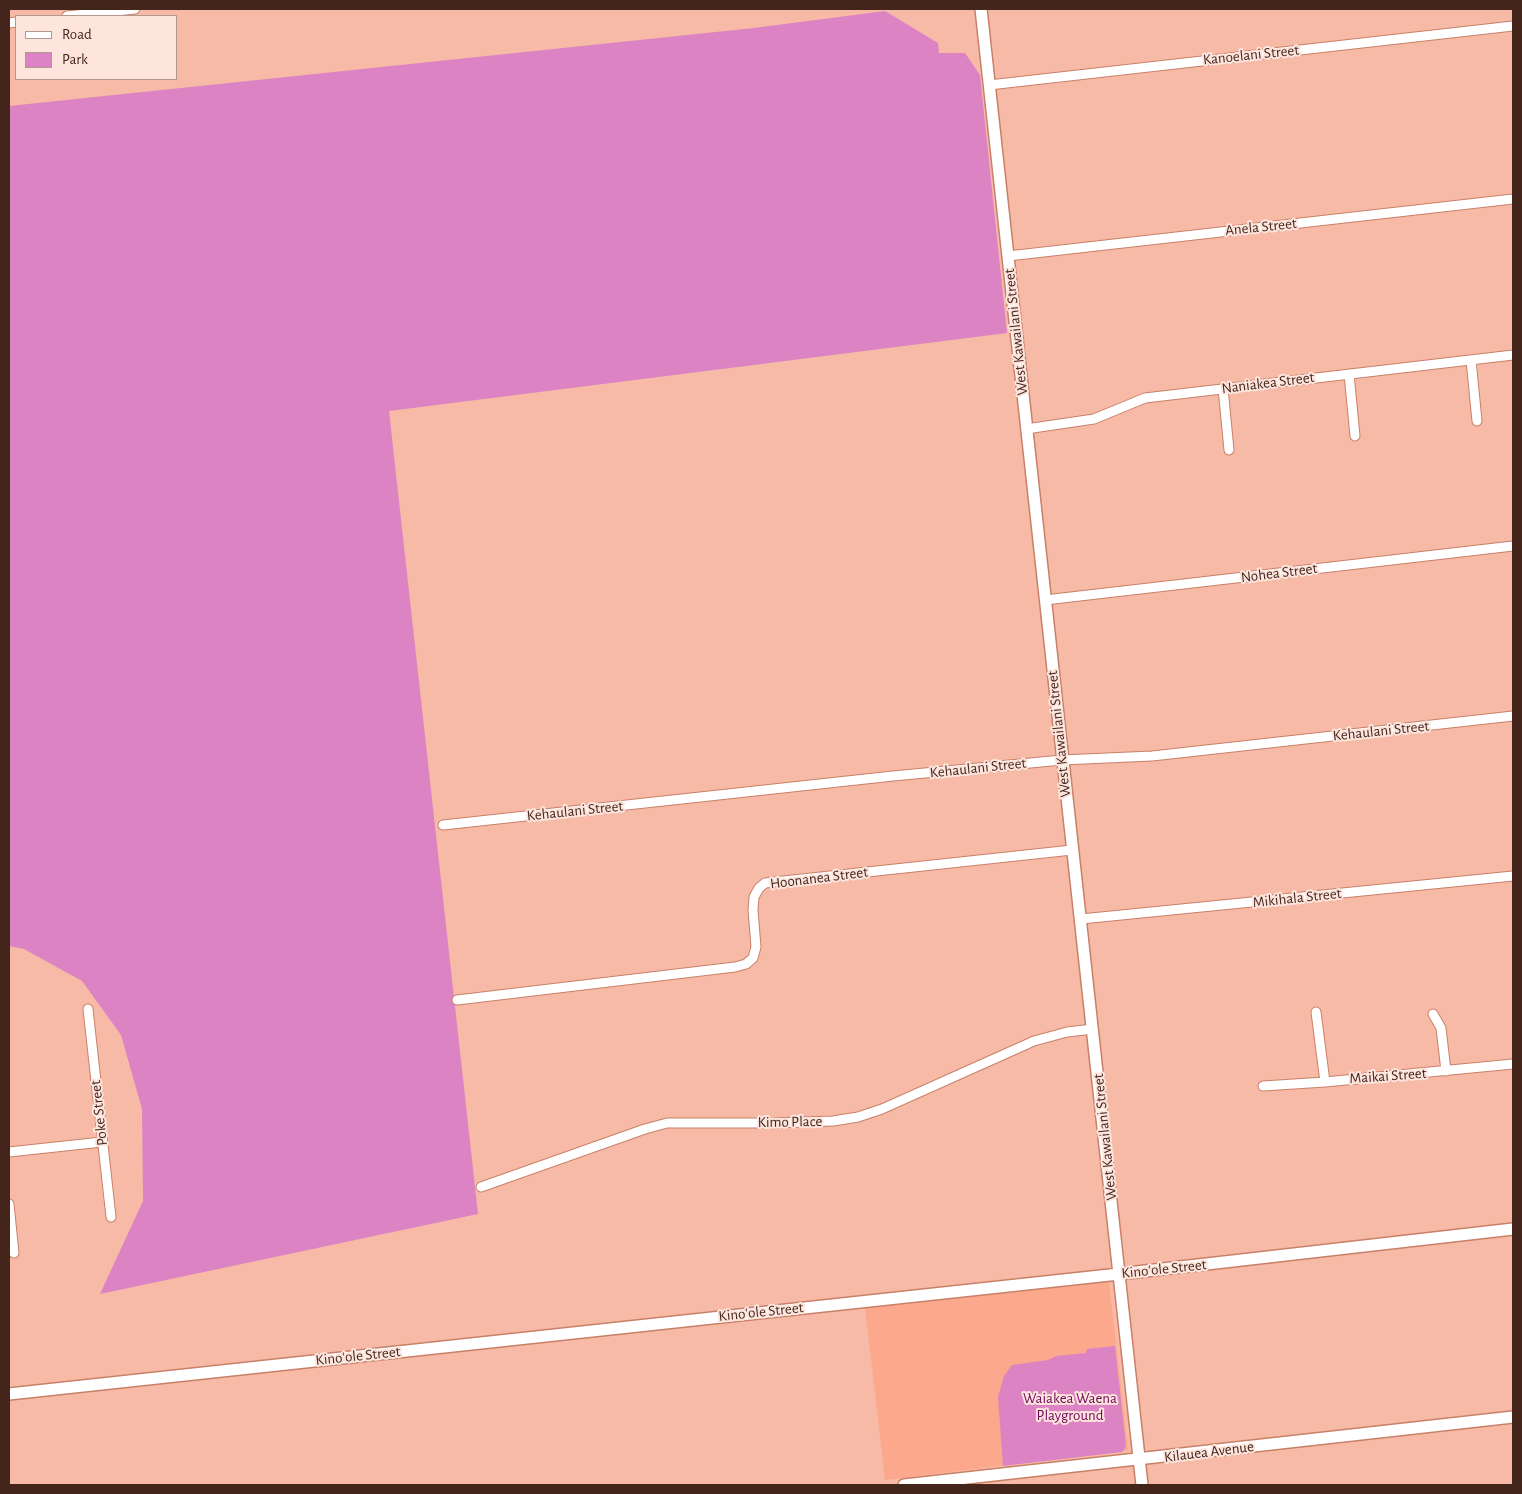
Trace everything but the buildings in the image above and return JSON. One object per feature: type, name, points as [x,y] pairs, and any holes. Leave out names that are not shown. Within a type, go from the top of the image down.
[{"type":"street","points":[[77,15],[135,9]]},
{"type":"street","name":"West Kawailani Street","points":[[981,9],[1142,1485]]},
{"type":"street","name":"Kanoelani Street","points":[[989,85],[1513,26]]},
{"type":"street","name":"Anela Street","points":[[1008,256],[1513,199]]},
{"type":"street","name":"Naniakea Street","points":[[1026,429],[1094,419],[1145,398],[1513,355]]},
{"type":"street","points":[[1471,360],[1477,422]]},
{"type":"street","points":[[1349,374],[1355,436]]},
{"type":"street","points":[[1223,388],[1229,450]]},
{"type":"street","name":"Nohea Street","points":[[1045,600],[1513,546]]},
{"type":"street","name":"Kehaulani Street","points":[[443,825],[892,776],[1062,760],[1152,756],[1513,716]]},
{"type":"street","name":"Hoonanea Street","points":[[457,1000],[735,967],[746,964],[753,958],[756,947],[753,910],[754,897],[759,888],[765,883],[1072,850]]},
{"type":"street","name":"Mikihala Street","points":[[1081,920],[1513,876]]},
{"type":"street","name":"Poke Street","points":[[88,1009],[111,1217]]},
{"type":"street","points":[[1316,1012],[1325,1082]]},
{"type":"street","points":[[1433,1014],[1441,1028],[1446,1072]]},
{"type":"street","name":"Kimo Place","points":[[481,1187],[667,1123],[833,1121],[858,1116],[882,1109],[1034,1041],[1049,1036],[1093,1029]]},
{"type":"street","name":"Maikai Street","points":[[1263,1086],[1446,1072],[1513,1064]]},
{"type":"street","points":[[9,1152],[102,1142]]},
{"type":"street","points":[[9,1204],[14,1253]]},
{"type":"street","name":"Kinoʻole Street","points":[[9,1394],[1119,1274],[1513,1229]]},
{"type":"street","name":"Kilauea Avenue","points":[[904,1485],[1513,1417]]},
{"type":"shaded area","points":[[1109,1281],[1128,1450],[885,1480],[865,1307]]},
{"type":"green space","points":[[885,11],[938,43],[939,53],[965,53],[980,75],[1007,333],[389,411],[478,1214],[100,1294],[143,1201],[142,1109],[121,1035],[82,981],[24,949],[9,946],[9,106],[754,28]]},
{"type":"green space","name":"Waiakea Waena Playground","points":[[1115,1346],[1126,1446],[1124,1450],[1122,1452],[1003,1466],[998,1397],[1004,1376],[1012,1365],[1048,1360],[1056,1356],[1086,1353],[1087,1349]]}]
